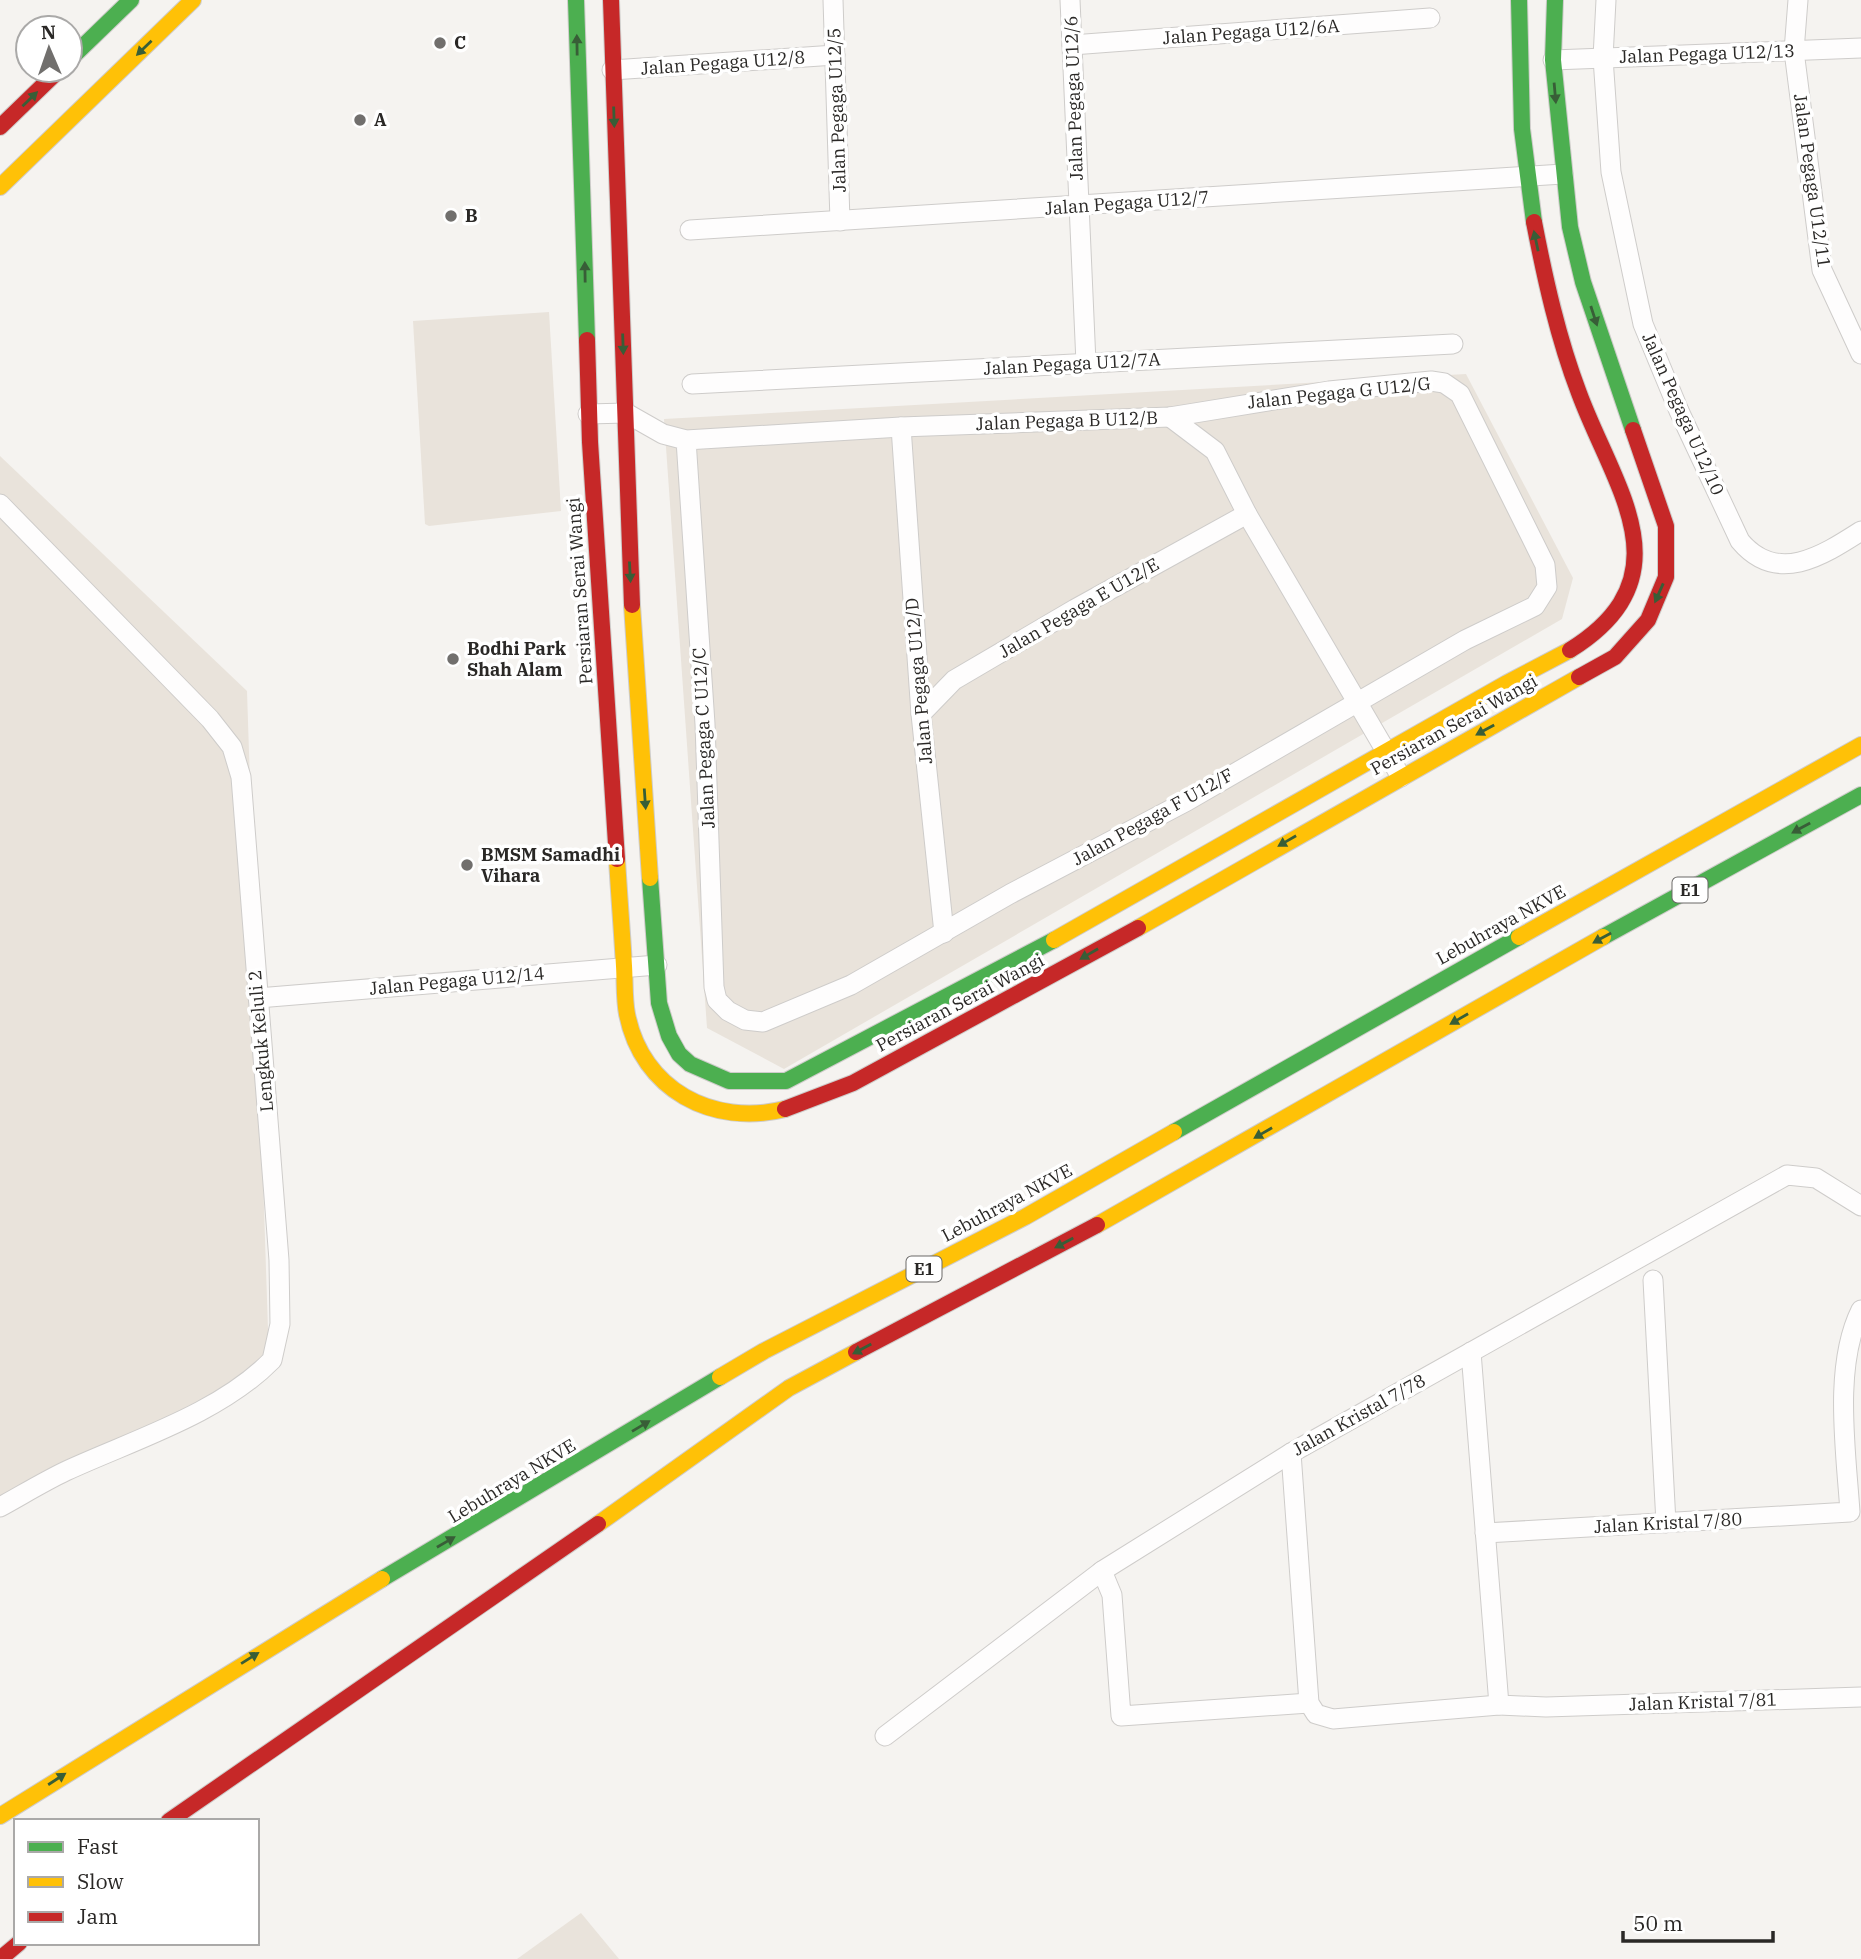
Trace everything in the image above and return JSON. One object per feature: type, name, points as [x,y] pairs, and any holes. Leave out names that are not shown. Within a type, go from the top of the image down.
[{"type":"main road","points":[[84,46],[131,0]]},
{"type":"main road","points":[[0,187],[193,0]]},
{"type":"main road","name":"Persiaran Serai Wangi","points":[[576,0],[589,414],[627,1014],[636,1041],[648,1064],[672,1093],[714,1111],[735,1114],[791,1111],[843,1087],[1039,983],[1615,657],[1648,620],[1666,577],[1666,526],[1583,282],[1563,174],[1553,60],[1555,0]]},
{"type":"main road","name":"Persiaran Serai Wangi","points":[[611,0],[629,565],[659,1003],[667,1032],[680,1055],[721,1079],[750,1086],[786,1081],[1024,957],[1385,751],[1507,683],[1563,656],[1597,633],[1619,609],[1634,576],[1635,531],[1628,500],[1582,401],[1547,290],[1525,177],[1517,58],[1519,0]]},
{"type":"main road","points":[[0,127],[45,84]]},
{"type":"main road","name":"Lebuhraya NKVE","points":[[0,1816],[286,1636],[764,1351],[1025,1217],[1279,1071],[1861,745]]},
{"type":"main road","name":"E1","points":[[172,1819],[462,1621],[789,1388],[1154,1195],[1518,984],[1861,795]]},
{"type":"main road","points":[[0,1959],[17,1945]]},
{"type":"street","name":"Jalan Pegaga U12/5","points":[[833,0],[840,221]]},
{"type":"street","name":"Jalan Pegaga U12/6","points":[[1070,0],[1086,363]]},
{"type":"street","name":"Jalan Pegaga U12/10","points":[[1606,0],[1604,58],[1611,172],[1643,324],[1679,411],[1740,541],[1750,554],[1764,562],[1780,566],[1796,564],[1853,536]]},
{"type":"street","name":"Jalan Pegaga U12/11","points":[[1798,0],[1794,51],[1822,270],[1861,354]]},
{"type":"street","name":"Jalan Pegaga U12/6A","points":[[1072,45],[1430,18]]},
{"type":"street","name":"Jalan Pegaga U12/13","points":[[1553,60],[1861,48]]},
{"type":"street","name":"Jalan Pegaga U12/8","points":[[612,70],[835,55]]},
{"type":"street","name":"Jalan Pegaga U12/7","points":[[690,230],[1563,174]]},
{"type":"street","name":"Jalan Pegaga U12/7A","points":[[692,384],[1453,344]]},
{"type":"street","name":"Jalan Pegaga G U12/G","points":[[1170,417],[1329,391],[1431,382],[1453,387],[1460,394],[1545,565],[1547,587]]},
{"type":"street","points":[[589,414],[626,413]]},
{"type":"street","name":"Jalan Pegaga B U12/B","points":[[626,413],[663,434],[686,440],[901,427],[1170,417],[1215,451],[1247,514],[1401,777]]},
{"type":"street","name":"Jalan Pegaga U12/D","points":[[901,427],[921,714],[943,933]]},
{"type":"street","name":"Jalan Pegaga C U12/C","points":[[686,440],[705,724],[714,987],[717,1000],[745,1020]]},
{"type":"street","name":"Lengkuk Keluli 2","points":[[0,504],[210,719],[232,747],[240,777],[279,1260],[280,1324],[272,1360],[240,1386],[171,1426],[64,1472],[0,1507]]},
{"type":"street","name":"Jalan Pegaga E U12/E","points":[[921,714],[954,680],[1074,609],[1247,514]]},
{"type":"street","name":"Jalan Pegaga F U12/F","points":[[745,1020],[764,1022],[785,1015],[900,960],[1010,894],[1187,801],[1465,640],[1535,606],[1547,587]]},
{"type":"street","name":"Jalan Pegaga U12/14","points":[[258,998],[656,965]]},
{"type":"street","name":"Jalan Kristal 7/78","points":[[885,1736],[1102,1571],[1290,1453],[1787,1175],[1816,1178],[1861,1206]]},
{"type":"street","points":[[1653,1280],[1666,1523]]},
{"type":"street","name":"Jalan Kristal 7/80","points":[[1485,1532],[1850,1512],[1844,1409],[1849,1333],[1861,1310]]},
{"type":"street","points":[[1471,1352],[1499,1704]]},
{"type":"street","points":[[1102,1571],[1112,1595],[1121,1716],[1309,1703],[1290,1453]]},
{"type":"street","name":"Jalan Kristal 7/81","points":[[1309,1703],[1316,1714],[1333,1719],[1499,1704],[1546,1707],[1861,1697]]},
{"type":"shaded area","points":[[549,312],[561,511],[429,526],[425,524],[413,321]]},
{"type":"shaded area","points":[[1466,374],[1573,578],[1562,619],[784,1069],[707,1028],[664,419]]},
{"type":"shaded area","points":[[0,456],[247,691],[269,1360],[0,1517]]},
{"type":"shaded area","points":[[581,1913],[619,1959],[517,1959]]},
{"type":"traffic: fast","points":[[84,45],[131,0]]},
{"type":"traffic: fast","points":[[576,0],[587,340]]},
{"type":"traffic: fast","points":[[1519,0],[1522,129],[1534,222]]},
{"type":"traffic: fast","points":[[1555,0],[1553,60],[1570,227],[1583,282],[1633,430]]},
{"type":"traffic: fast","points":[[1603,937],[1861,795]]},
{"type":"traffic: fast","points":[[650,878],[659,1003],[669,1036],[679,1054],[690,1064],[729,1081],[786,1081],[1054,940]]},
{"type":"traffic: fast","points":[[1174,1132],[1519,937]]},
{"type":"traffic: fast","points":[[382,1579],[720,1377]]},
{"type":"traffic: slow","points":[[0,187],[193,0]]},
{"type":"traffic: slow","points":[[632,605],[650,878]]},
{"type":"traffic: slow","points":[[1054,940],[1570,650]]},
{"type":"traffic: slow","points":[[1138,928],[1579,677]]},
{"type":"traffic: slow","points":[[1519,937],[1861,745]]},
{"type":"traffic: slow","points":[[617,859],[626,1008],[635,1041],[648,1063],[665,1082],[685,1097],[707,1107],[758,1113],[785,1109]]},
{"type":"traffic: slow","points":[[1097,1225],[1603,937]]},
{"type":"traffic: slow","points":[[720,1377],[764,1351],[1025,1217],[1174,1132]]},
{"type":"traffic: slow","points":[[598,1524],[789,1388],[856,1352]]},
{"type":"traffic: slow","points":[[0,1816],[382,1579]]},
{"type":"traffic: jam","points":[[611,0],[632,605]]},
{"type":"traffic: jam","points":[[0,127],[45,84]]},
{"type":"traffic: jam","points":[[1534,222],[1558,330],[1579,393],[1623,497],[1632,529],[1634,561],[1627,592],[1606,622],[1570,650]]},
{"type":"traffic: jam","points":[[587,340],[590,442],[617,859]]},
{"type":"traffic: jam","points":[[1579,677],[1615,657],[1648,620],[1666,577],[1666,526],[1633,430]]},
{"type":"traffic: jam","points":[[785,1109],[853,1083],[1138,928]]},
{"type":"traffic: jam","points":[[856,1352],[1097,1225]]},
{"type":"traffic: jam","points":[[172,1819],[598,1524]]},
{"type":"traffic: jam","points":[[0,1959],[17,1945]]},
{"type":"place","name":"C","points":[[440,43]]},
{"type":"place","name":"A","points":[[360,120]]},
{"type":"place","name":"B","points":[[451,216]]},
{"type":"place","name":"Bodhi Park Shah Alam","points":[[453,659]]},
{"type":"place","name":"BMSM Samadhi Vihara","points":[[467,865]]}]
